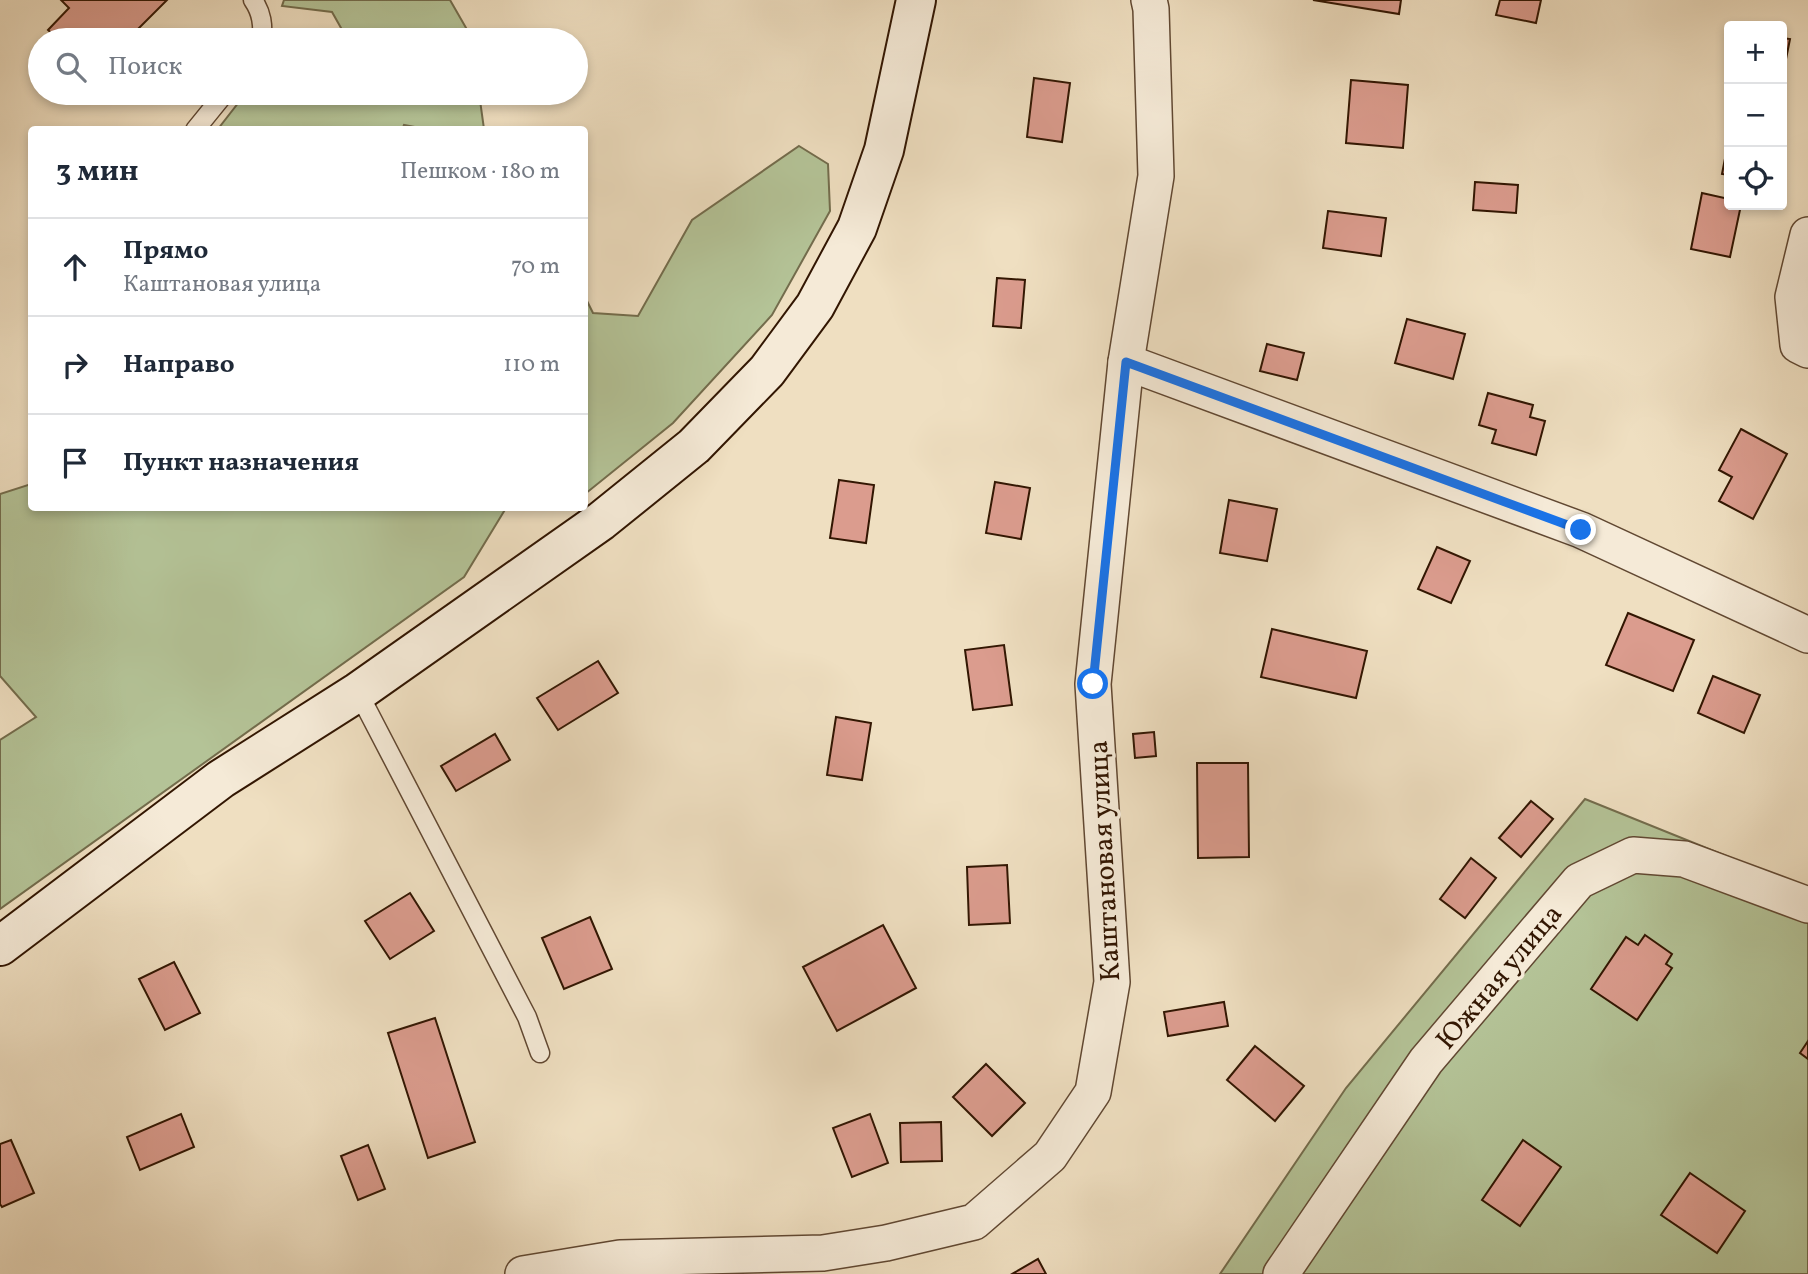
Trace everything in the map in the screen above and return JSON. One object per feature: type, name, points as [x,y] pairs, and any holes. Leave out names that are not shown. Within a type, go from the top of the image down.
[{"type":"main road","points":[[0,946],[221,779],[358,692],[601,521],[694,446],[767,371],[815,306],[857,228],[884,150],[916,0]]},
{"type":"street","name":"Каштановая улица","points":[[523,1274],[621,1258],[822,1264],[886,1243],[974,1222],[1050,1156],[1093,1092],[1112,982],[1093,684],[1126,362],[1156,176],[1149,0]]},
{"type":"street","points":[[1808,235],[1793,297],[1798,345],[1808,350]]},
{"type":"street","points":[[1126,362],[1581,530],[1808,635]]},
{"type":"street","name":"Южная улица","points":[[1281,1274],[1426,1061],[1579,881],[1633,855],[1684,859],[1808,905]]},
{"type":"lane","points":[[253,0],[263,22],[263,28]]},
{"type":"lane","points":[[198,126],[215,105]]},
{"type":"lane","points":[[358,692],[527,1017],[540,1053]]},
{"type":"green space","points":[[284,0],[450,0],[466,28],[341,28],[332,12],[282,6]]},
{"type":"green space","points":[[237,105],[481,105],[484,126],[404,125],[220,126]]},
{"type":"green space","points":[[799,146],[828,164],[830,211],[772,315],[673,423],[588,492],[588,303],[593,313],[638,316],[692,220]]},
{"type":"green space","points":[[28,485],[28,511],[504,511],[464,577],[0,909],[0,740],[36,717],[0,676],[0,494]]},
{"type":"green space","points":[[1585,799],[1808,889],[1808,1274],[1220,1274],[1346,1088]]},
{"type":"building","points":[[61,0],[167,0],[139,28],[50,28],[69,8]]},
{"type":"building","points":[[1313,0],[1401,0],[1399,14]]},
{"type":"building","points":[[1500,0],[1541,0],[1536,23],[1496,15]]},
{"type":"building","points":[[1034,78],[1070,83],[1062,142],[1027,137]]},
{"type":"building","points":[[1351,80],[1408,85],[1403,148],[1346,143]]},
{"type":"building","points":[[1475,182],[1518,185],[1516,213],[1473,210]]},
{"type":"building","points":[[1702,193],[1724,198],[1724,210],[1740,210],[1730,257],[1691,249]]},
{"type":"building","points":[[1328,211],[1386,218],[1381,256],[1323,248]]},
{"type":"building","points":[[997,278],[1025,280],[1021,328],[993,326]]},
{"type":"building","points":[[1407,319],[1465,334],[1453,379],[1395,363]]},
{"type":"building","points":[[1267,344],[1304,353],[1297,380],[1260,371]]},
{"type":"building","points":[[1488,393],[1533,405],[1530,417],[1545,421],[1536,455],[1492,443],[1496,430],[1479,425]]},
{"type":"building","points":[[1741,429],[1787,454],[1753,519],[1719,501],[1732,477],[1719,470]]},
{"type":"building","points":[[839,480],[874,485],[866,543],[830,538]]},
{"type":"building","points":[[995,482],[1030,488],[1021,539],[986,533]]},
{"type":"building","points":[[1229,500],[1277,509],[1267,561],[1220,553]]},
{"type":"building","points":[[1437,547],[1470,561],[1451,603],[1418,589]]},
{"type":"building","points":[[1628,613],[1694,640],[1673,691],[1606,665]]},
{"type":"building","points":[[1272,629],[1367,651],[1356,698],[1261,677]]},
{"type":"building","points":[[1004,645],[1012,705],[973,710],[965,650]]},
{"type":"building","points":[[598,661],[618,693],[558,730],[537,698]]},
{"type":"building","points":[[1713,676],[1760,695],[1744,733],[1698,713]]},
{"type":"building","points":[[836,717],[871,723],[862,780],[827,775]]},
{"type":"building","points":[[1154,732],[1156,756],[1135,758],[1133,734]]},
{"type":"building","points":[[495,734],[510,760],[456,791],[441,766]]},
{"type":"building","points":[[1197,763],[1248,763],[1249,857],[1198,858]]},
{"type":"building","points":[[1531,801],[1553,819],[1521,857],[1499,838]]},
{"type":"building","points":[[1471,858],[1496,878],[1465,918],[1440,899]]},
{"type":"building","points":[[1007,865],[1010,923],[969,925],[967,867]]},
{"type":"building","points":[[410,893],[434,931],[390,959],[365,921]]},
{"type":"building","points":[[590,917],[612,969],[564,989],[542,938]]},
{"type":"building","points":[[883,925],[916,988],[837,1031],[803,967]]},
{"type":"building","points":[[1645,935],[1672,954],[1666,964],[1672,968],[1637,1020],[1591,989],[1626,937],[1638,945]]},
{"type":"building","points":[[174,962],[200,1013],[165,1030],[139,979]]},
{"type":"building","points":[[1224,1002],[1228,1026],[1168,1036],[1164,1012]]},
{"type":"building","points":[[435,1018],[475,1142],[428,1158],[388,1033]]},
{"type":"building","points":[[1808,1041],[1808,1059],[1800,1053]]},
{"type":"building","points":[[1255,1046],[1304,1086],[1275,1121],[1227,1080]]},
{"type":"building","points":[[986,1064],[1025,1103],[992,1136],[953,1097]]},
{"type":"building","points":[[181,1114],[194,1147],[140,1170],[127,1137]]},
{"type":"building","points":[[870,1114],[888,1163],[852,1177],[833,1128]]},
{"type":"building","points":[[941,1122],[942,1161],[901,1162],[900,1123]]},
{"type":"building","points":[[11,1140],[34,1193],[2,1207],[0,1144]]},
{"type":"building","points":[[1523,1140],[1561,1167],[1520,1226],[1482,1200]]},
{"type":"building","points":[[368,1145],[385,1189],[358,1200],[341,1156]]},
{"type":"building","points":[[1690,1173],[1745,1211],[1717,1253],[1661,1215]]},
{"type":"building","points":[[1038,1259],[1046,1274],[1012,1274]]},
{"type":"route","points":[[1093,684],[1126,362],[1581,530]]}]
